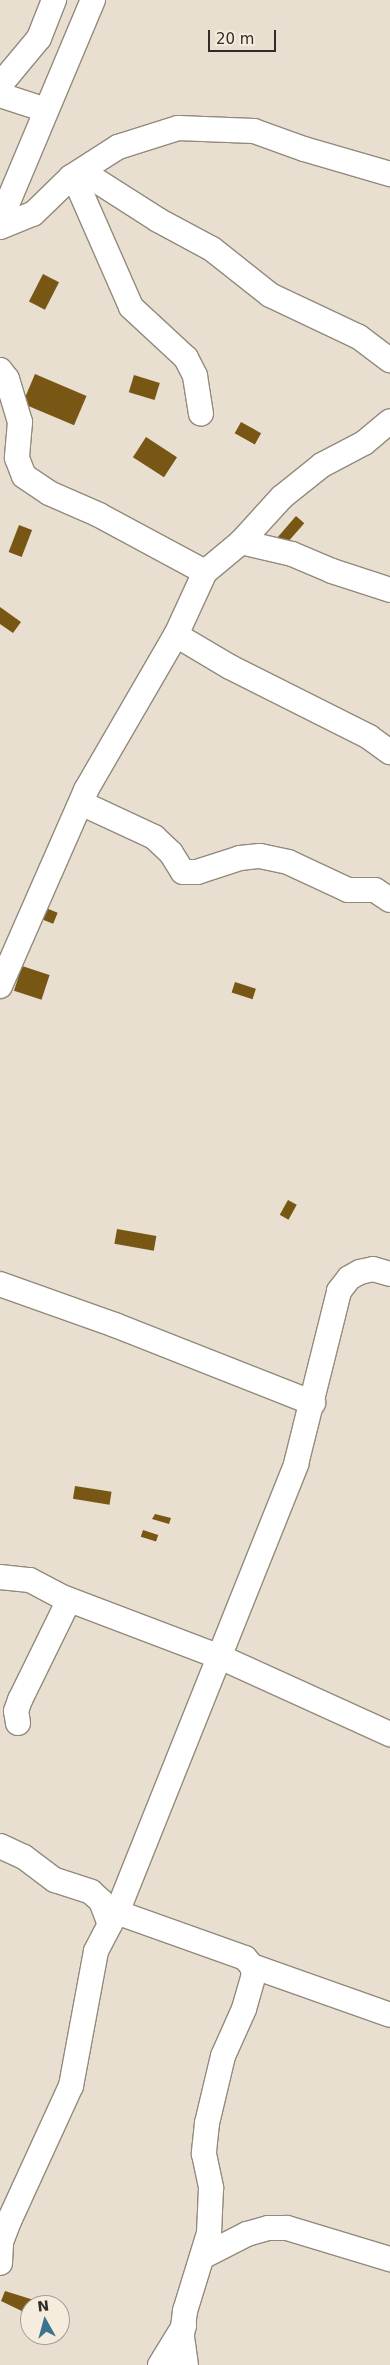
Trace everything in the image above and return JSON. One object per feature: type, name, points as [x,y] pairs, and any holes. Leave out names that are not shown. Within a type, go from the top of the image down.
[{"type":"street","points":[[0,84],[39,38],[54,0]]},
{"type":"street","points":[[0,221],[93,0]]},
{"type":"street","points":[[0,95],[46,110]]},
{"type":"street","points":[[0,227],[33,214],[118,148],[178,128],[254,131],[304,149],[390,174]]},
{"type":"street","points":[[75,182],[84,176],[94,179],[158,220],[212,249],[270,295],[359,337],[390,360]]},
{"type":"street","points":[[75,182],[131,307],[186,358],[194,376],[201,414]]},
{"type":"street","points":[[0,370],[7,379],[20,422],[16,458],[24,476],[49,493],[99,514],[205,572]]},
{"type":"street","points":[[0,986],[81,803],[176,636],[205,572],[241,542],[282,497],[322,464],[364,443],[390,421]]},
{"type":"street","points":[[241,542],[292,554],[332,571],[390,590]]},
{"type":"street","points":[[176,636],[230,667],[369,737],[390,752]]},
{"type":"street","points":[[81,803],[154,837],[171,853],[183,872],[197,872],[240,858],[260,856],[288,862],[348,890],[374,890],[390,900]]},
{"type":"street","points":[[0,2263],[2,2242],[10,2219],[71,2086],[96,1951],[220,1657],[296,1464],[313,1403],[339,1291],[349,1278],[360,1272],[373,1269],[390,1274]]},
{"type":"street","points":[[0,1284],[116,1325],[222,1370],[313,1403]]},
{"type":"street","points":[[0,1577],[30,1580],[69,1600],[220,1657],[390,1734]]},
{"type":"street","points":[[18,1723],[16,1711],[20,1700],[69,1600]]},
{"type":"street","points":[[0,1846],[24,1857],[55,1880],[91,1892],[112,1910],[224,1949],[245,1958],[252,1966],[390,2015]]},
{"type":"street","points":[[160,2365],[184,2326],[209,2234],[210,2197],[204,2154],[207,2124],[223,2056],[252,1983],[252,1966]]},
{"type":"street","points":[[202,2257],[247,2234],[268,2228],[287,2228],[390,2260]]},
{"type":"street","points":[[184,2326],[186,2365]]},
{"type":"building","points":[[43,274],[59,282],[45,310],[29,302]]},
{"type":"building","points":[[35,374],[87,396],[74,425],[22,403]]},
{"type":"building","points":[[134,375],[160,383],[155,400],[129,392]]},
{"type":"building","points":[[241,422],[261,433],[255,445],[235,433]]},
{"type":"building","points":[[146,437],[177,457],[164,477],[133,457]]},
{"type":"building","points":[[296,516],[304,523],[286,544],[278,537]]},
{"type":"building","points":[[19,525],[32,530],[22,557],[9,552]]},
{"type":"building","points":[[0,607],[21,622],[13,633],[0,624]]},
{"type":"building","points":[[41,906],[58,913],[53,924],[37,917]]},
{"type":"building","points":[[22,966],[50,975],[42,1000],[14,991]]},
{"type":"building","points":[[235,982],[256,989],[253,999],[232,992]]},
{"type":"building","points":[[288,1200],[297,1205],[289,1220],[280,1215]]},
{"type":"building","points":[[117,1229],[156,1236],[154,1251],[114,1244]]},
{"type":"building","points":[[75,1486],[112,1492],[110,1505],[73,1499]]},
{"type":"building","points":[[155,1514],[171,1518],[169,1524],[152,1519]]},
{"type":"building","points":[[143,1530],[158,1535],[156,1542],[141,1537]]},
{"type":"building","points":[[5,2291],[20,2296],[20,2310],[1,2301]]}]
